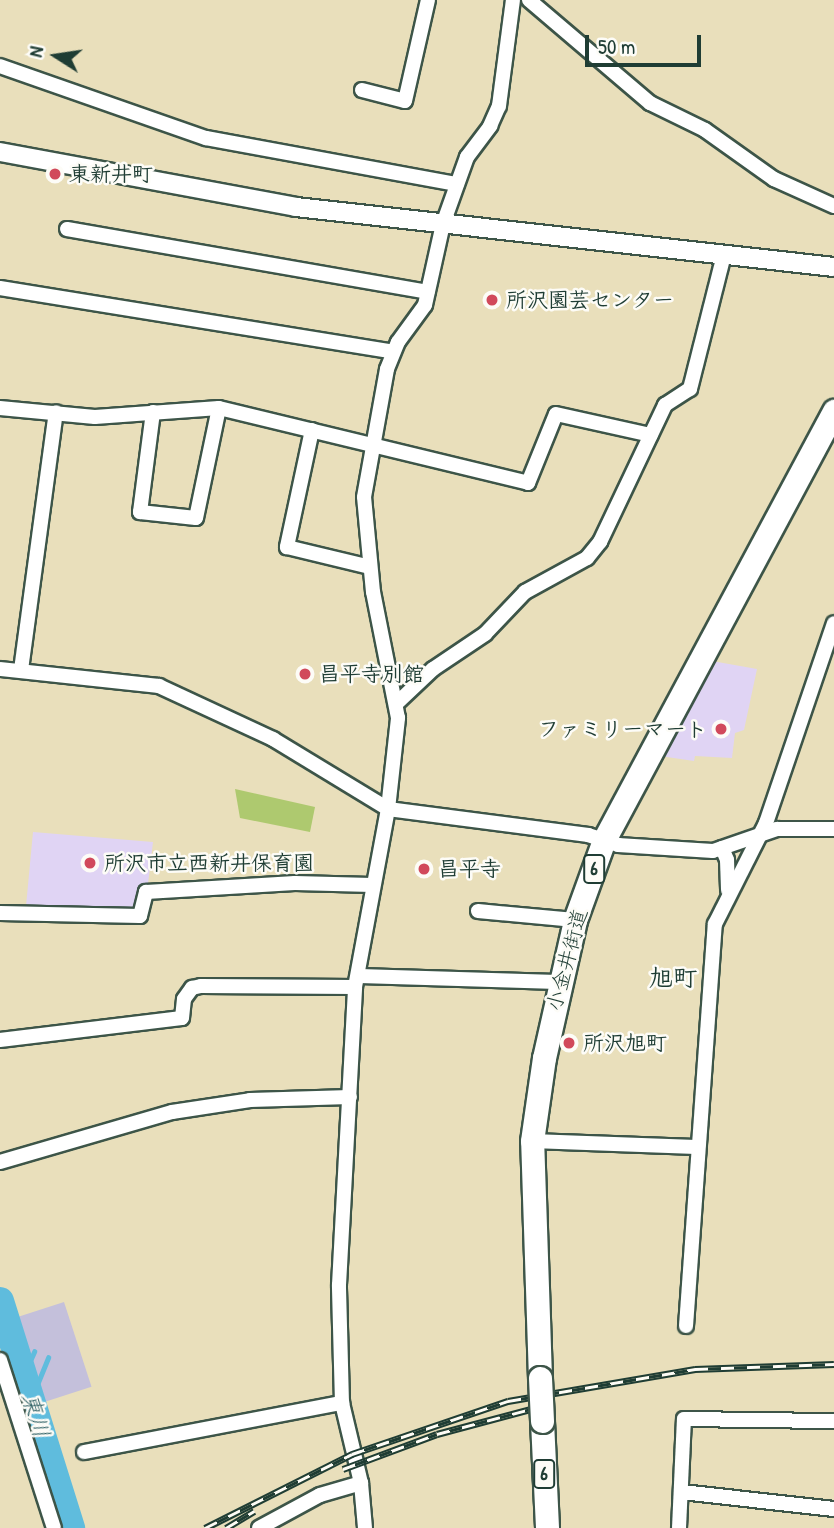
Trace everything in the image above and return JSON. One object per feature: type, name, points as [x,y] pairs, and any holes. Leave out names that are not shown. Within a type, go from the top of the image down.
[{"type":"main road","name":"小金井街道","points":[[547,1528],[533,1141],[559,982],[575,920],[604,840],[834,411]]},
{"type":"street","points":[[362,90],[405,101],[428,0]]},
{"type":"street","points":[[365,1528],[360,1483],[342,1404],[339,1285],[357,981],[372,885],[388,809],[396,704],[370,567],[364,497],[370,447],[393,352],[421,311],[428,292],[443,224],[467,156],[491,126],[499,106],[513,0]]},
{"type":"street","points":[[529,0],[650,103],[705,130],[774,179],[834,206]]},
{"type":"street","points":[[0,66],[206,138],[457,184]]},
{"type":"street","points":[[0,152],[296,207],[834,267]]},
{"type":"street","points":[[67,229],[428,292]]},
{"type":"street","points":[[396,704],[433,669],[485,634],[524,592],[587,558],[623,497],[665,405],[690,389],[724,255]]},
{"type":"street","points":[[0,288],[393,352]]},
{"type":"street","points":[[0,408],[96,417],[219,408],[370,447],[528,483],[556,414],[651,435]]},
{"type":"street","points":[[153,412],[140,512],[196,518],[219,408]]},
{"type":"street","points":[[21,670],[56,412]]},
{"type":"street","points":[[312,430],[287,547],[370,567]]},
{"type":"street","points":[[686,1326],[696,1147],[715,923],[728,892],[761,832],[834,624]]},
{"type":"street","points":[[0,669],[119,680],[168,690],[294,750],[388,809],[604,840],[618,845],[722,848],[761,832],[834,829]]},
{"type":"street","points":[[722,848],[727,860],[728,892]]},
{"type":"street","points":[[0,913],[140,916],[146,892],[295,883],[372,885]]},
{"type":"street","points":[[478,911],[575,920]]},
{"type":"street","points":[[0,1040],[181,1018],[184,999],[192,988],[201,986],[357,981],[559,982]]},
{"type":"street","points":[[0,1162],[172,1112],[250,1100],[350,1097]]},
{"type":"street","points":[[533,1141],[696,1147]]},
{"type":"street","points":[[0,1360],[54,1528]]},
{"type":"street","points":[[84,1452],[342,1404]]},
{"type":"street","points":[[680,1528],[684,1419],[834,1421]]},
{"type":"street","points":[[259,1528],[320,1495],[360,1483]]},
{"type":"street","points":[[681,1492],[834,1509]]},
{"type":"shaded area","points":[[712,661],[757,669],[744,730],[735,733],[732,758],[695,756],[694,761],[660,756]]},
{"type":"shaded area","name":"所沢市立西新井保育園","points":[[33,832],[153,842],[148,884],[141,885],[137,905],[133,910],[89,911],[26,906]]},
{"type":"shaded area","points":[[64,1302],[92,1387],[42,1403],[15,1318]]},
{"type":"green space","points":[[235,789],[315,807],[310,832],[240,818]]},
{"type":"waterway","name":"東川","points":[[0,1301],[71,1528]]},
{"type":"waterway","points":[[22,1379],[34,1352]]},
{"type":"waterway","points":[[30,1402],[48,1358]]},
{"type":"railway","points":[[205,1528],[352,1454],[508,1401],[695,1369],[834,1364]]},
{"type":"railway","points":[[343,1469],[437,1434],[550,1404]]},
{"type":"railway","points":[[226,1528],[254,1511]]},
{"type":"place","name":"東新井町","points":[[55,174]]},
{"type":"place","name":"所沢園芸センター","points":[[492,300]]},
{"type":"place","name":"昌平寺別館","points":[[305,674]]},
{"type":"place","name":"ファミリーマート","points":[[721,729]]},
{"type":"place","name":"所沢市立西新井保育園","points":[[90,863]]},
{"type":"place","name":"昌平寺","points":[[424,869]]},
{"type":"place","name":"所沢旭町","points":[[569,1043]]},
{"type":"district","name":"旭町","points":[[673,978]]}]
